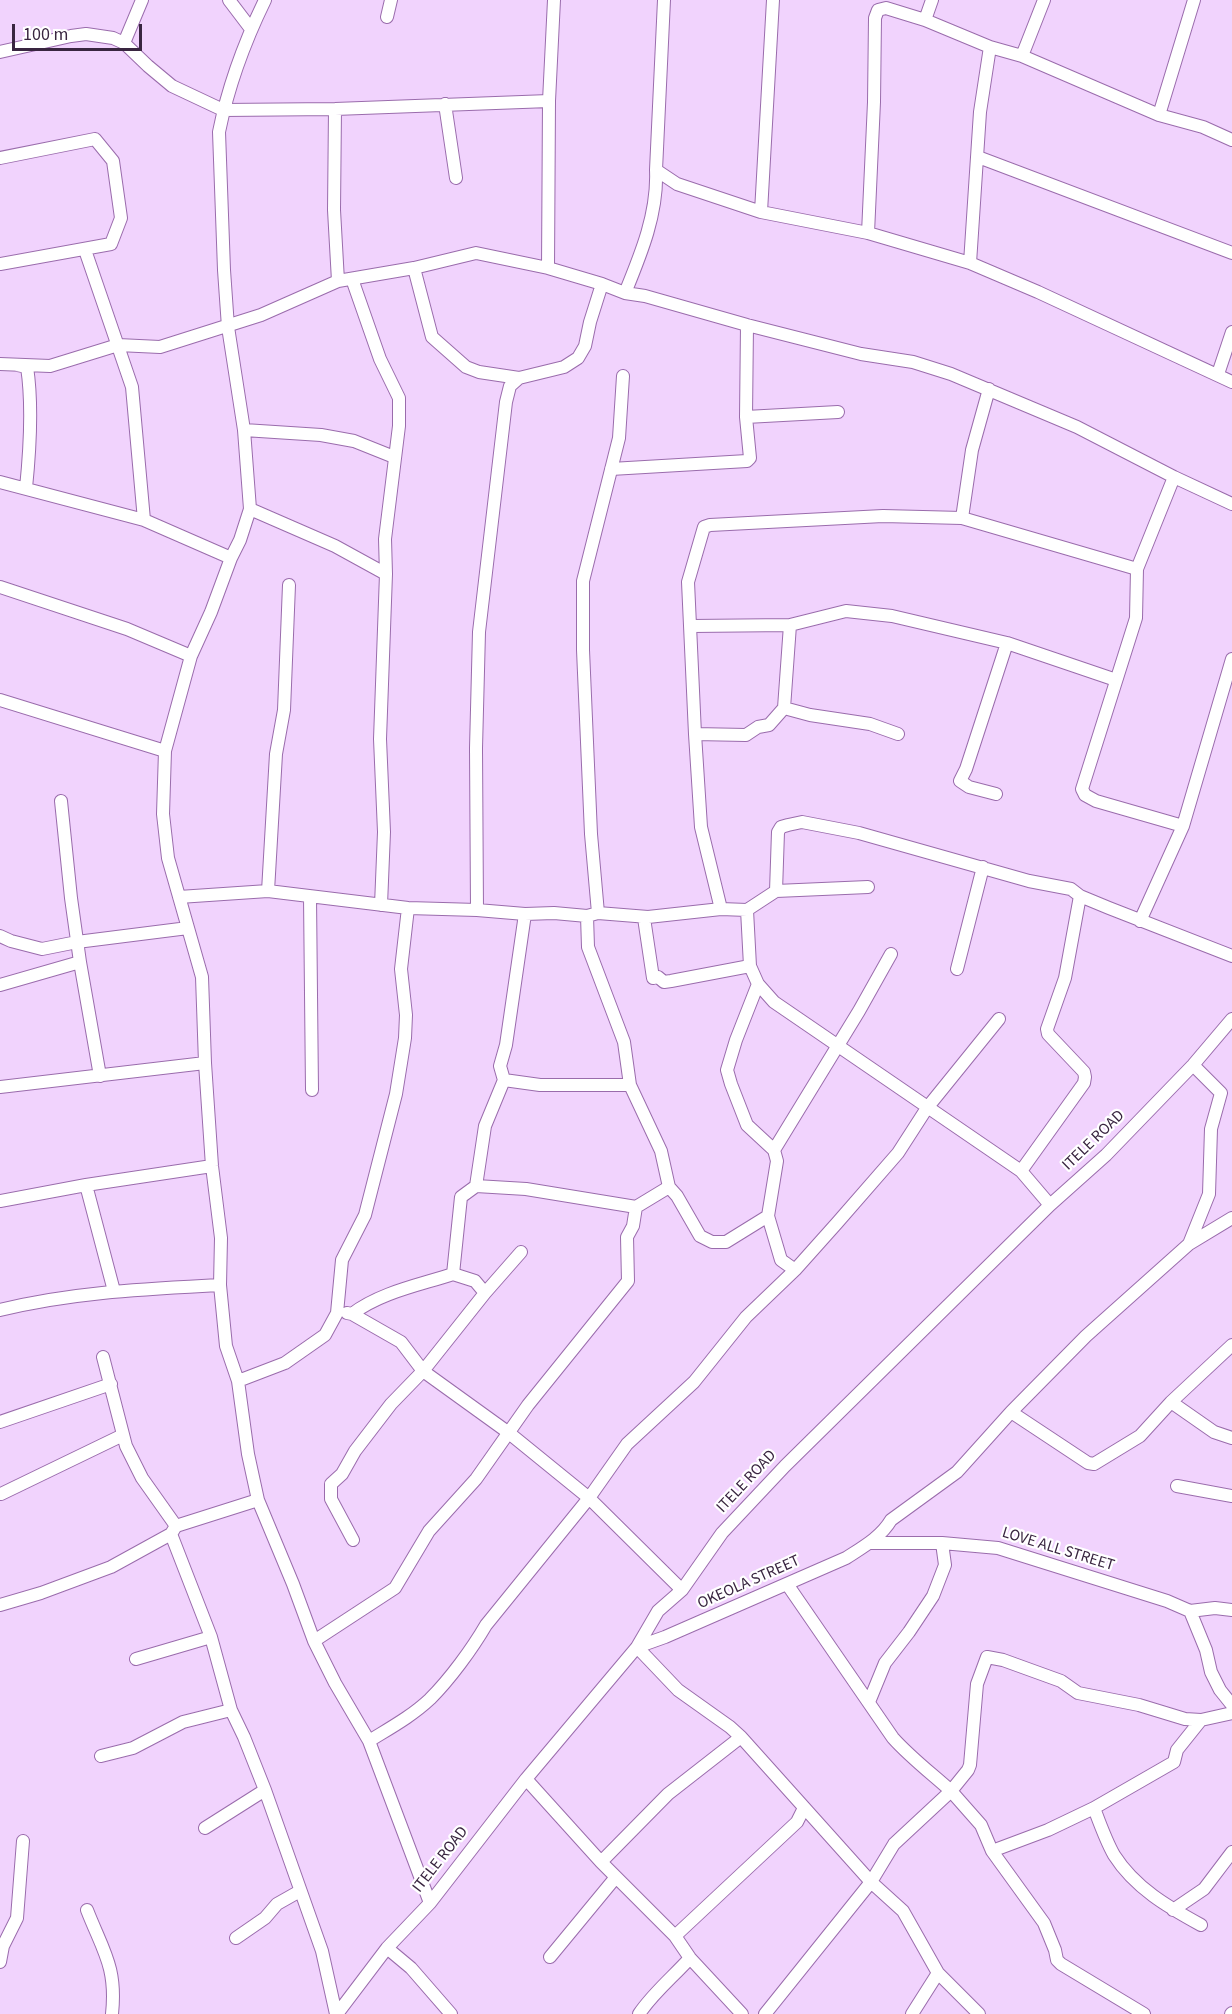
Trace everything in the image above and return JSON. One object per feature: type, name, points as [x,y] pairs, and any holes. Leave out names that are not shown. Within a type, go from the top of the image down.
[{"type":"street","points":[[124,43],[142,0]]},
{"type":"street","points":[[230,0],[251,29]]},
{"type":"street","points":[[265,0],[251,29],[223,110],[219,132],[228,327],[244,430],[249,509],[240,540],[191,656],[165,751],[163,814],[168,858],[202,977],[205,1063],[212,1166],[221,1238],[220,1285],[226,1347],[238,1381],[248,1454],[258,1500],[314,1641],[335,1683],[369,1741],[430,1903]]},
{"type":"street","points":[[387,16],[391,0]]},
{"type":"street","points":[[548,268],[549,100],[554,0]]},
{"type":"street","points":[[626,293],[644,246],[657,189],[664,0]]},
{"type":"street","points":[[761,212],[773,0]]},
{"type":"street","points":[[925,20],[932,0]]},
{"type":"street","points":[[1022,56],[1044,0]]},
{"type":"street","points":[[1159,115],[1194,0]]},
{"type":"street","points":[[868,233],[875,18],[880,5],[925,20],[990,47],[1022,56],[1159,115],[1203,126],[1232,140]]},
{"type":"street","points":[[0,52],[86,34],[113,38],[124,43],[172,86],[223,110],[334,109],[549,100]]},
{"type":"street","points":[[970,263],[980,112],[990,47]]},
{"type":"street","points":[[445,104],[456,178]]},
{"type":"street","points":[[334,109],[334,210],[338,281]]},
{"type":"street","points":[[0,158],[95,139],[113,161],[121,218],[111,244],[0,264]]},
{"type":"street","points":[[978,158],[1232,253]]},
{"type":"street","points":[[656,170],[677,184],[761,212],[868,233],[970,263],[1232,382]]},
{"type":"street","points":[[657,189],[677,184]]},
{"type":"street","points":[[85,250],[132,387],[144,520]]},
{"type":"street","points":[[0,364],[51,366],[118,345],[160,347],[261,315],[338,281],[414,268],[476,253],[548,268],[626,293],[645,296],[747,325],[861,354],[913,362],[951,374],[1077,427],[1232,504]]},
{"type":"street","points":[[414,268],[432,337],[466,367],[480,372],[519,378],[564,366],[578,358],[585,346],[602,284]]},
{"type":"street","points":[[352,279],[380,359],[399,398],[399,426],[385,539],[386,574],[380,739],[384,832],[381,905]]},
{"type":"street","points":[[611,469],[747,461],[750,458],[746,417],[747,325]]},
{"type":"street","points":[[1218,374],[1232,332]]},
{"type":"street","points":[[15,364],[27,367],[29,380],[30,419],[26,488]]},
{"type":"street","points":[[623,376],[619,438],[583,581],[583,650],[591,834],[592,914],[588,947],[624,1042],[630,1085],[661,1151],[669,1187],[677,1196],[700,1236],[712,1242],[726,1242],[768,1216]]},
{"type":"street","points":[[477,910],[476,748],[479,632],[506,402],[510,386],[519,378]]},
{"type":"street","points":[[962,518],[972,450],[989,389]]},
{"type":"street","points":[[746,417],[838,412]]},
{"type":"street","points":[[244,430],[321,435],[354,441],[394,457]]},
{"type":"street","points":[[1174,477],[1137,569],[1136,618],[1082,789],[1085,795],[1096,801],[1183,826]]},
{"type":"street","points":[[0,482],[144,520],[231,558]]},
{"type":"street","points":[[249,509],[335,546],[386,574]]},
{"type":"street","points":[[721,909],[701,827],[688,582],[704,527],[883,516],[962,518],[1137,569]]},
{"type":"street","points":[[268,891],[276,754],[284,710],[289,585]]},
{"type":"street","points":[[0,587],[127,629],[191,656]]},
{"type":"street","points":[[692,626],[790,625],[846,611],[892,616],[1007,643],[1116,680]]},
{"type":"street","points":[[695,734],[746,735],[758,727],[769,724],[784,708],[790,625]]},
{"type":"street","points":[[996,794],[969,787],[960,780],[966,769],[1007,643]]},
{"type":"street","points":[[1140,921],[1183,826],[1232,659]]},
{"type":"street","points":[[0,700],[23,705],[165,751]]},
{"type":"street","points":[[784,708],[810,715],[870,724],[898,734]]},
{"type":"street","points":[[61,801],[77,942],[100,1076]]},
{"type":"street","points":[[776,891],[778,832],[781,827],[802,822],[859,833],[1029,881],[1071,889],[1080,896],[1140,921],[1232,956]]},
{"type":"street","points":[[957,969],[983,867]]},
{"type":"street","points":[[179,897],[268,891],[408,908],[648,917],[721,909],[747,910],[776,891],[868,887]]},
{"type":"street","points":[[1021,1171],[1084,1083],[1084,1072],[1047,1034],[1065,978],[1080,896]]},
{"type":"street","points":[[310,897],[312,1090]]},
{"type":"street","points":[[238,1381],[285,1363],[325,1335],[337,1313],[342,1260],[365,1215],[396,1094],[405,1038],[406,1015],[401,969],[408,908]]},
{"type":"street","points":[[747,910],[750,966],[758,984],[774,1002],[1021,1171],[1050,1205]]},
{"type":"street","points":[[476,1186],[484,1126],[504,1080],[500,1066],[506,1045],[525,914]]},
{"type":"street","points":[[648,917],[644,918],[653,978],[658,977],[664,982],[750,966]]},
{"type":"street","points":[[0,936],[42,949],[77,942],[188,928]]},
{"type":"street","points":[[774,1150],[891,954]]},
{"type":"street","points":[[0,985],[80,962]]},
{"type":"street","points":[[758,984],[736,1040],[728,1070],[747,1125],[774,1150],[777,1161],[768,1216],[781,1260],[795,1270]]},
{"type":"street","points":[[369,1741],[406,1718],[431,1698],[475,1645],[486,1624],[589,1498],[627,1444],[694,1382],[746,1317],[795,1270],[898,1153],[927,1108],[999,1018]]},
{"type":"street","name":"ITELE ROAD","points":[[337,2014],[387,1948],[430,1903],[526,1779],[637,1647],[657,1611],[682,1590],[722,1533],[785,1466],[1050,1205],[1106,1155],[1193,1065],[1232,1018]]},
{"type":"street","points":[[0,1088],[205,1063]]},
{"type":"street","points":[[1189,1244],[1209,1194],[1211,1129],[1221,1093],[1193,1065]]},
{"type":"street","points":[[504,1080],[540,1084],[630,1085]]},
{"type":"street","points":[[0,1201],[212,1166]]},
{"type":"street","points":[[86,1185],[114,1291]]},
{"type":"street","points":[[453,1274],[461,1197],[476,1186],[526,1189],[636,1208],[669,1187]]},
{"type":"street","points":[[314,1641],[395,1588],[429,1531],[476,1479],[528,1405],[628,1281],[627,1237],[633,1226],[636,1208]]},
{"type":"street","name":"OKEOLA STREET","points":[[637,1647],[846,1558],[870,1543],[891,1520],[957,1472],[1011,1412],[1086,1336],[1189,1244],[1232,1218]]},
{"type":"street","points":[[353,1540],[331,1499],[331,1484],[342,1474],[355,1451],[391,1404],[423,1371],[521,1252]]},
{"type":"street","points":[[352,1314],[365,1304],[380,1298],[453,1274],[475,1281],[485,1293]]},
{"type":"street","points":[[0,1310],[32,1302],[114,1291],[220,1285]]},
{"type":"street","points":[[337,1313],[352,1314],[401,1342],[423,1371],[509,1433],[589,1498],[682,1590]]},
{"type":"street","points":[[1011,1412],[1088,1463],[1094,1464],[1140,1436],[1171,1402],[1232,1345]]},
{"type":"street","points":[[103,1357],[126,1446],[142,1478],[174,1530],[212,1637],[231,1710],[265,1790],[322,1951],[337,2014]]},
{"type":"street","points":[[0,1422],[111,1384]]},
{"type":"street","points":[[1171,1402],[1214,1432],[1232,1438]]},
{"type":"street","points":[[1,1494],[123,1435]]},
{"type":"street","points":[[1177,1486],[1232,1496]]},
{"type":"street","points":[[0,1605],[41,1593],[111,1567],[174,1530],[258,1500]]},
{"type":"street","name":"LOVE ALL STREET","points":[[870,1543],[942,1543],[998,1548],[1167,1601],[1190,1611],[1215,1608],[1232,1610]]},
{"type":"street","points":[[868,1702],[885,1663],[933,1596],[945,1565],[942,1543]]},
{"type":"street","points":[[787,1584],[893,1738],[912,1758],[951,1791],[981,1825],[992,1851],[1044,1923],[1057,1960],[1144,2014]]},
{"type":"street","points":[[1190,1611],[1206,1650],[1211,1672],[1220,1690],[1232,1705]]},
{"type":"street","points":[[136,1659],[212,1637]]},
{"type":"street","points":[[637,1647],[678,1690],[741,1737],[871,1882],[903,1911],[938,1973],[979,2014]]},
{"type":"street","points":[[765,2014],[871,1882],[894,1844],[951,1791],[968,1770],[977,1684],[987,1657],[1004,1660],[1061,1681],[1078,1693],[1139,1705],[1185,1719],[1201,1720],[1232,1713]]},
{"type":"street","points":[[101,1756],[133,1748],[183,1722],[231,1710]]},
{"type":"street","points":[[1185,1719],[1192,1732]]},
{"type":"street","points":[[992,1851],[1048,1830],[1094,1808],[1174,1762],[1177,1750],[1201,1720]]},
{"type":"street","points":[[601,1862],[668,1794],[741,1737]]},
{"type":"street","points":[[526,1779],[601,1862],[675,1936],[690,1958],[742,2014]]},
{"type":"street","points":[[205,1828],[265,1790]]},
{"type":"street","points":[[675,1936],[797,1822],[804,1808]]},
{"type":"street","points":[[1094,1808],[1113,1854],[1128,1875],[1173,1910],[1201,1925]]},
{"type":"street","points":[[797,1822],[818,1822]]},
{"type":"street","points":[[0,1962],[3,1946],[17,1918],[23,1841]]},
{"type":"street","points":[[1173,1910],[1204,1889],[1232,1852]]},
{"type":"street","points":[[550,1958],[616,1876]]},
{"type":"street","points":[[236,1938],[265,1918],[277,1904],[300,1891]]},
{"type":"street","points":[[87,1910],[110,1965],[114,1994],[111,2014]]},
{"type":"street","points":[[387,1948],[411,1968],[451,2014]]},
{"type":"street","points":[[639,2014],[690,1958]]},
{"type":"street","points":[[912,2014],[938,1973]]}]
